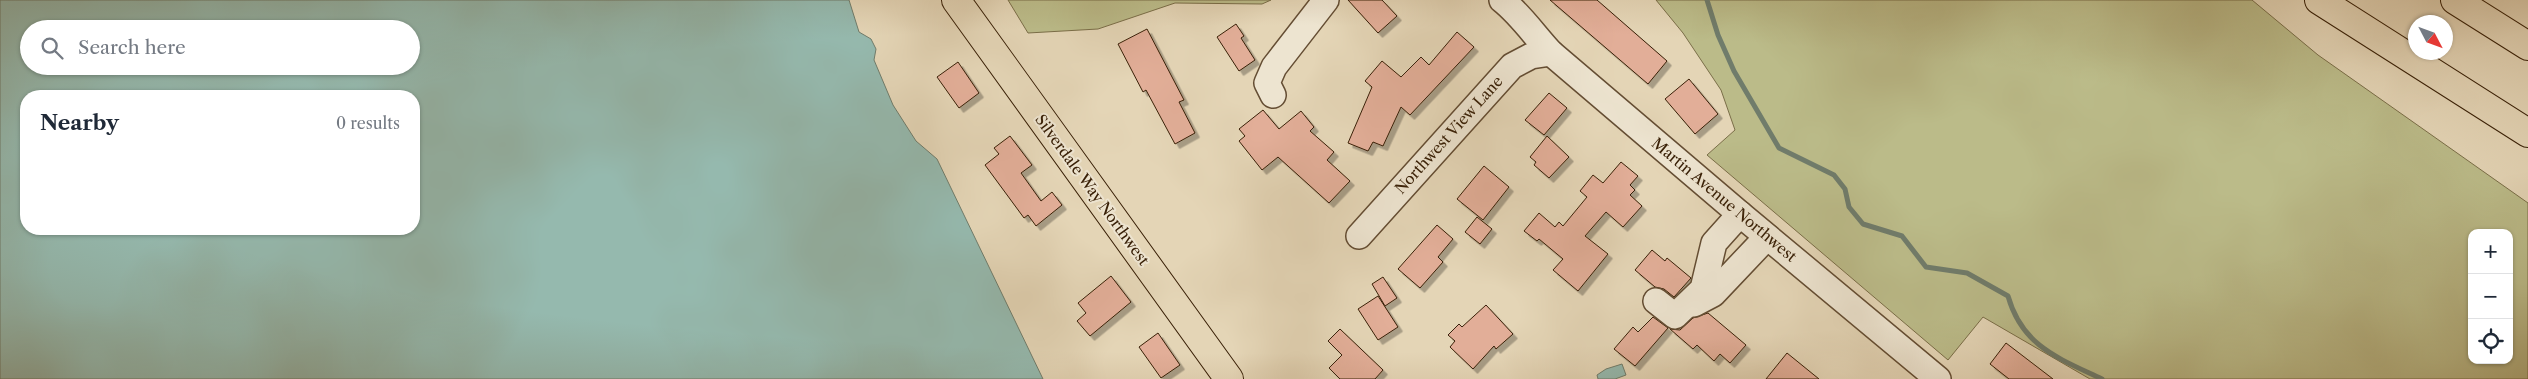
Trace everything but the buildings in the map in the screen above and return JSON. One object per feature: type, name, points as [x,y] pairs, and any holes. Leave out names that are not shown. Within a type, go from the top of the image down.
[{"type":"main road","name":"Silverdale Way Northwest","points":[[956,0],[1229,379]]},
{"type":"main road","points":[[2319,0],[2528,133]]},
{"type":"main road","points":[[2455,0],[2528,46]]},
{"type":"street","points":[[1273,95],[1267,83],[1274,67],[1326,0]]},
{"type":"street","name":"Martin Avenue Northwest","points":[[1510,6],[1551,52],[1767,237],[1938,379]]},
{"type":"street","name":"Northwest View Lane","points":[[1359,236],[1512,66],[1531,56],[1551,52]]},
{"type":"street","points":[[1656,301],[1675,316],[1703,289],[1714,243],[1740,214]]},
{"type":"street","points":[[1686,306],[1700,302],[1713,294],[1767,237]]},
{"type":"green space","points":[[1008,0],[1271,0],[1262,4],[1175,3],[1098,29],[1028,33]]},
{"type":"green space","points":[[1656,0],[2252,0],[2318,55],[2528,203],[2528,379],[2090,379],[1983,317],[1948,360],[1707,155],[1735,130],[1721,90],[1683,33]]},
{"type":"water","points":[[0,0],[849,0],[859,32],[871,39],[876,49],[874,60],[893,105],[916,141],[937,159],[1043,379],[0,379]]},
{"type":"water","points":[[1622,364],[1626,375],[1615,379],[1598,379],[1597,375],[1606,369]]},
{"type":"waterway","points":[[1707,0],[1718,35],[1734,71],[1779,148],[1834,175],[1845,189],[1849,207],[1863,224],[1902,236],[1926,267],[1967,273],[2008,296],[2014,313],[2032,339],[2057,357],[2102,379]]}]
